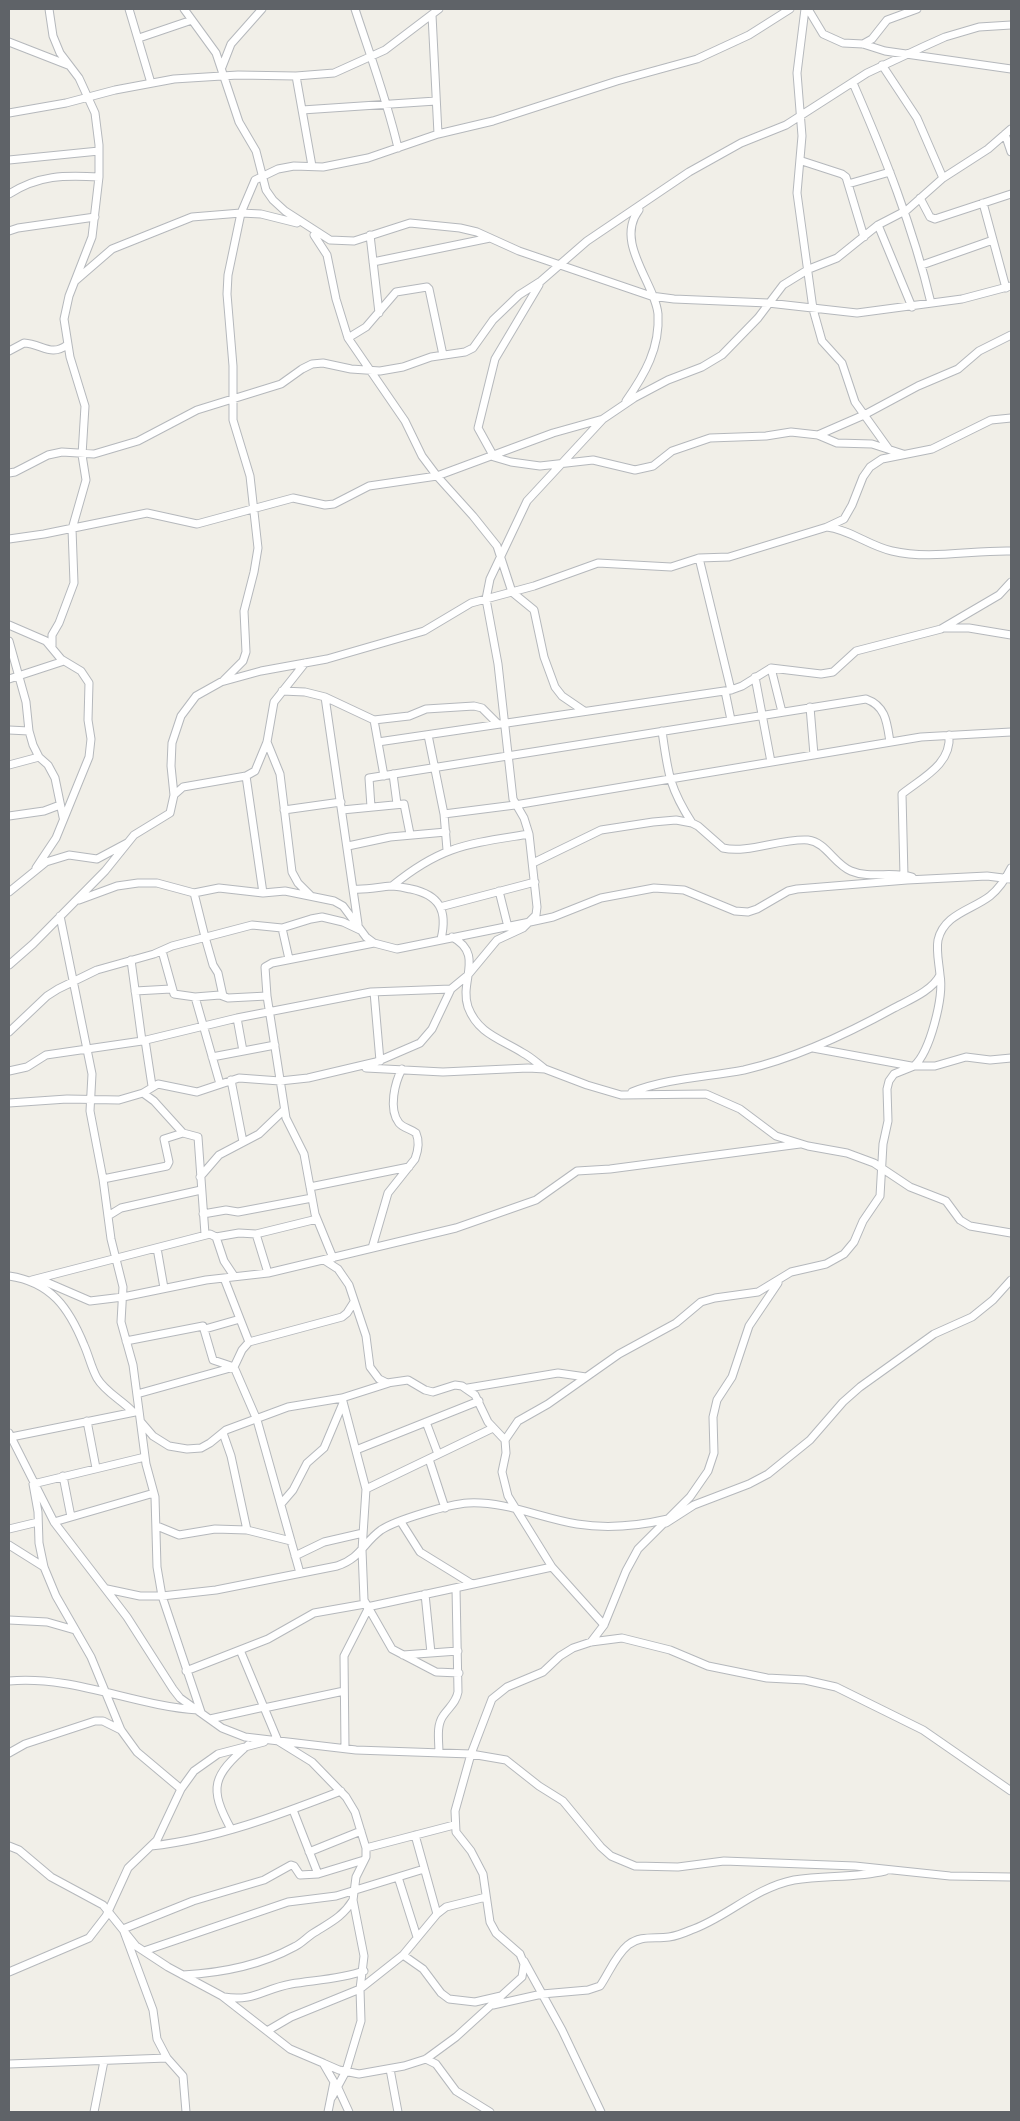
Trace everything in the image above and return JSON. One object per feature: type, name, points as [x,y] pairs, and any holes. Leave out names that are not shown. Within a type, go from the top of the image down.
[{"type":"street","points":[[49,9],[53,36],[60,53],[89,97],[95,113],[99,151],[99,177],[92,237],[65,307],[64,319],[67,345],[85,406],[82,454],[86,487],[72,529],[74,583],[59,623],[52,635],[52,646]]},
{"type":"street","points":[[129,9],[152,83]]},
{"type":"street","points":[[184,9],[213,48],[222,67],[239,122],[256,151],[261,175],[273,200],[308,228],[320,241],[327,255],[336,299],[348,338],[405,421],[422,456],[497,546],[512,592],[534,610],[544,657],[555,687],[562,696],[584,711]]},
{"type":"street","points":[[222,67],[231,44],[262,9]]},
{"type":"street","points":[[9,113],[66,103],[152,83],[198,76],[296,76],[334,73],[384,50],[439,9]]},
{"type":"street","points":[[221,682],[243,661],[246,652],[244,611],[258,548],[252,509],[250,476],[233,420],[233,366],[227,294],[228,275],[241,213],[252,185],[261,175],[294,166],[340,165],[438,134],[494,121],[617,81],[697,59],[749,35],[790,9]]},
{"type":"street","points":[[807,9],[823,34],[844,43],[863,44],[878,49],[1011,70]]},
{"type":"street","points":[[807,9],[796,73],[802,161],[798,193],[813,308],[822,341],[842,363],[854,402],[882,442],[890,450]]},
{"type":"street","points":[[863,44],[872,38],[887,20],[916,9]]},
{"type":"street","points":[[358,10],[370,58],[388,104],[398,148]]},
{"type":"street","points":[[432,15],[438,134]]},
{"type":"street","points":[[139,38],[192,20]]},
{"type":"street","points":[[906,455],[872,444],[838,443],[818,435],[791,432],[766,436],[710,438],[672,451],[645,469],[625,468],[593,460],[526,465],[494,456],[478,428],[493,364],[541,282],[587,241],[689,172],[741,143],[800,116],[882,65],[962,31],[979,27],[1011,25]]},
{"type":"street","points":[[9,42],[68,65]]},
{"type":"street","points":[[882,65],[917,118],[943,178]]},
{"type":"street","points":[[296,76],[312,166]]},
{"type":"street","points":[[853,83],[890,172],[922,265],[930,303]]},
{"type":"street","points":[[302,110],[436,101]]},
{"type":"street","points":[[9,1102],[67,1099],[119,1100],[143,1093],[152,1086],[164,1084],[197,1092],[231,1080],[245,1078],[280,1081],[308,1078],[380,1061],[410,1048],[428,1037],[450,990],[468,975],[501,937],[530,922],[537,907],[529,834],[524,818],[516,805],[502,724],[486,599],[490,579],[527,501],[603,419],[623,405],[668,380],[702,367],[722,355],[758,318],[783,285],[809,269],[837,258],[878,225],[904,212],[943,178],[988,149],[1008,131]]},
{"type":"street","points":[[1008,131],[1011,152]]},
{"type":"street","points":[[9,160],[99,151]]},
{"type":"street","points":[[802,161],[842,174],[848,184],[864,237]]},
{"type":"street","points":[[848,184],[890,172]]},
{"type":"street","points":[[9,194],[39,180],[60,175],[99,177]]},
{"type":"street","points":[[920,198],[930,217],[935,219],[1011,194]]},
{"type":"street","points":[[75,281],[101,257],[124,243],[192,217],[241,213],[277,217],[308,228],[330,240],[339,242],[354,241],[410,223],[460,228],[492,238],[518,251],[651,296],[674,299],[768,303],[857,313],[962,299],[1008,287],[983,203]]},
{"type":"street","points":[[623,405],[654,355],[657,335],[658,312],[631,237],[632,221],[642,205]]},
{"type":"street","points":[[9,231],[18,228],[95,218]]},
{"type":"street","points":[[878,225],[912,307]]},
{"type":"street","points":[[370,235],[378,314]]},
{"type":"street","points":[[373,262],[492,238]]},
{"type":"street","points":[[922,265],[993,240]]},
{"type":"street","points":[[9,472],[15,472],[62,452],[82,454],[105,452],[138,441],[197,410],[281,384],[302,368],[312,364],[323,363],[369,371],[403,367],[443,355],[459,354],[473,348],[504,307],[519,294],[541,282]]},
{"type":"street","points":[[348,338],[366,327],[396,292],[428,288],[443,355]]},
{"type":"street","points":[[818,435],[864,415],[918,386],[958,369],[979,351],[1011,335]]},
{"type":"street","points":[[9,351],[18,344]]},
{"type":"street","points":[[9,346],[32,344],[53,352],[59,351],[67,345]]},
{"type":"street","points":[[9,965],[75,902],[118,856],[134,835],[170,813],[174,795],[171,752],[181,716],[196,696],[221,682],[261,671],[305,663],[424,631],[461,608],[598,563],[608,562],[663,568],[699,558],[728,557],[827,527],[844,519],[849,512],[860,482],[870,467],[882,459],[940,447],[991,420],[1011,418]]},
{"type":"street","points":[[9,539],[72,529],[147,513],[197,524],[293,498],[334,504],[369,486],[437,476],[494,456],[553,432],[603,419]]},
{"type":"street","points":[[827,527],[849,532],[892,552],[909,554],[1011,551]]},
{"type":"street","points":[[699,558],[728,691],[731,720]]},
{"type":"street","points":[[942,629],[999,595],[1011,582]]},
{"type":"street","points":[[9,625],[37,636],[52,646],[64,661],[81,671],[87,677],[89,683],[88,720],[91,739],[89,757],[53,844],[36,868]]},
{"type":"street","points":[[378,742],[728,691],[742,686],[771,668],[828,674],[837,669],[851,655],[862,649],[942,629],[969,628],[1011,635]]},
{"type":"street","points":[[9,641],[26,702],[28,731],[39,757],[48,765],[55,778],[63,818]]},
{"type":"street","points":[[9,679],[64,661]]},
{"type":"street","points":[[174,795],[183,787],[246,776],[253,773],[258,766],[267,742],[272,706],[305,663]]},
{"type":"street","points":[[771,668],[782,712]]},
{"type":"street","points":[[755,677],[771,762]]},
{"type":"street","points":[[282,691],[325,697],[374,720],[409,716],[426,710],[474,706],[482,708],[502,724]]},
{"type":"street","points":[[325,697],[359,928]]},
{"type":"street","points":[[371,807],[368,779],[866,699],[873,702],[884,712],[890,742]]},
{"type":"street","points":[[810,707],[814,755]]},
{"type":"street","points":[[374,720],[384,776]]},
{"type":"street","points":[[9,730],[28,731]]},
{"type":"street","points":[[662,731],[668,778],[677,801],[692,823]]},
{"type":"street","points":[[444,814],[516,805],[890,742],[949,735],[1011,732]]},
{"type":"street","points":[[428,734],[444,814],[447,850]]},
{"type":"street","points":[[904,876],[902,794],[922,780],[945,758],[950,750],[949,735]]},
{"type":"street","points":[[267,742],[277,765],[294,878],[311,897]]},
{"type":"street","points":[[9,765],[39,757]]},
{"type":"street","points":[[393,774],[397,804]]},
{"type":"street","points":[[246,776],[263,893]]},
{"type":"street","points":[[284,810],[341,802]]},
{"type":"street","points":[[9,816],[44,811],[60,804]]},
{"type":"street","points":[[342,810],[397,804],[405,805],[410,834]]},
{"type":"street","points":[[533,863],[601,830],[676,820],[698,826],[723,848],[797,840],[812,841],[824,847],[836,862],[852,872],[904,876],[917,880]]},
{"type":"street","points":[[348,846],[410,834],[446,832]]},
{"type":"street","points":[[392,886],[415,868],[447,850],[462,845],[529,834]]},
{"type":"street","points":[[9,892],[36,868],[46,862],[69,855],[97,859],[127,843]]},
{"type":"street","points":[[504,1440],[518,1421],[548,1404],[619,1354],[676,1324],[701,1302],[715,1298],[758,1292],[803,1268],[826,1264],[844,1254],[854,1242],[863,1220],[880,1196],[883,1144],[888,1121],[887,1089],[889,1081],[894,1074],[914,1066],[920,1060],[930,1039],[937,1010],[940,975],[938,938],[954,915],[988,897],[997,890],[1009,878],[1011,868]]},
{"type":"street","points":[[333,1258],[317,1219],[304,1154],[289,1125],[284,1110],[267,996],[265,967],[272,963],[374,943],[397,949],[553,917],[601,898],[654,888],[684,890],[735,911],[748,912],[757,909],[788,891],[797,889],[917,880],[1009,878]]},
{"type":"street","points":[[440,907],[535,882]]},
{"type":"street","points":[[75,902],[117,886],[138,883],[157,883],[194,893],[219,888],[263,893],[285,891],[343,906],[359,928],[374,943]]},
{"type":"street","points":[[353,889],[368,890],[392,886],[420,891],[434,897],[440,907],[443,930],[441,939]]},
{"type":"street","points":[[499,891],[508,927]]},
{"type":"street","points":[[194,893],[212,965],[218,973],[223,996]]},
{"type":"street","points":[[60,916],[92,1074],[89,1100],[108,1216],[123,1287],[121,1322],[133,1365],[137,1394],[136,1412],[140,1421],[145,1457],[154,1493],[157,1526],[157,1567],[162,1596],[199,1711]]},
{"type":"street","points":[[9,1032],[47,996],[97,970],[205,937],[252,926],[282,928],[322,918],[338,920],[359,928]]},
{"type":"street","points":[[282,928],[289,960]]},
{"type":"street","points":[[452,937],[467,951],[470,959],[466,990],[468,1007],[481,1028],[492,1037],[525,1054],[545,1069],[621,1095],[685,1093],[716,1096],[740,1109],[776,1136],[800,1144],[860,1156],[881,1167],[910,1187],[946,1201],[952,1206],[960,1220],[970,1226],[1011,1233]]},
{"type":"street","points":[[162,951],[171,990],[174,994],[195,997],[223,996],[228,998],[267,996]]},
{"type":"street","points":[[131,960],[152,1086]]},
{"type":"street","points":[[630,1094],[654,1084],[750,1068],[812,1048],[909,1000],[931,986],[940,975]]},
{"type":"street","points":[[135,991],[171,990]]},
{"type":"street","points":[[9,1071],[27,1066],[46,1056],[87,1048],[144,1041],[237,1018],[374,992],[450,990]]},
{"type":"street","points":[[374,992],[380,1061]]},
{"type":"street","points":[[195,997],[220,1084]]},
{"type":"street","points":[[237,1018],[243,1051]]},
{"type":"street","points":[[212,1057],[274,1045]]},
{"type":"street","points":[[812,1048],[914,1066],[935,1066],[966,1057],[990,1060],[1011,1058]]},
{"type":"street","points":[[345,1070],[373,1067],[443,1072],[496,1068],[545,1069]]},
{"type":"street","points":[[372,1248],[388,1193],[418,1153],[416,1133],[400,1124],[396,1118],[394,1088],[402,1069]]},
{"type":"street","points":[[231,1080],[243,1142]]},
{"type":"street","points":[[143,1093],[154,1101],[183,1133]]},
{"type":"street","points":[[200,1177],[219,1155],[266,1128],[284,1110]]},
{"type":"street","points":[[103,1179],[167,1166],[169,1162],[164,1139],[183,1133],[198,1137],[205,1234]]},
{"type":"street","points":[[9,1276],[35,1280],[90,1301],[123,1297],[234,1276],[268,1273],[456,1228],[524,1205],[544,1195],[572,1173],[582,1169],[610,1169],[666,1160],[800,1144]]},
{"type":"street","points":[[310,1187],[409,1167]]},
{"type":"street","points":[[108,1216],[121,1208],[201,1190]]},
{"type":"street","points":[[203,1214],[226,1210],[238,1212],[312,1198]]},
{"type":"street","points":[[35,1280],[116,1260],[205,1234],[216,1237],[239,1233],[256,1234],[317,1219]]},
{"type":"street","points":[[256,1234],[268,1273]]},
{"type":"street","points":[[216,1237],[224,1261],[234,1276]]},
{"type":"street","points":[[157,1248],[164,1288]]},
{"type":"street","points":[[324,1260],[344,1275],[366,1336],[370,1367],[379,1379],[391,1383]]},
{"type":"street","points":[[9,1268],[20,1278]]},
{"type":"street","points":[[591,1642],[604,1626],[632,1560],[648,1538],[690,1497],[708,1471],[714,1453],[713,1417],[717,1400],[732,1377],[749,1326],[783,1277]]},
{"type":"street","points":[[224,1278],[249,1342]]},
{"type":"street","points":[[35,1280],[64,1306],[85,1346],[97,1378],[105,1389],[136,1412]]},
{"type":"street","points":[[661,1525],[694,1505],[768,1474],[810,1440],[860,1387],[934,1334],[972,1317],[1011,1280]]},
{"type":"street","points":[[137,1394],[234,1367],[249,1342],[342,1317],[354,1302]]},
{"type":"street","points":[[205,1329],[240,1319]]},
{"type":"street","points":[[126,1341],[200,1325],[205,1329],[213,1360],[234,1367],[257,1420],[300,1573]]},
{"type":"street","points":[[140,1421],[159,1441],[179,1448],[201,1448],[222,1433],[295,1405],[343,1400],[391,1383],[408,1380],[433,1392],[455,1384],[468,1388],[558,1373],[586,1377]]},
{"type":"street","points":[[468,1388],[479,1401],[485,1417],[504,1440],[506,1453],[502,1472],[503,1480],[515,1509],[552,1567],[604,1626]]},
{"type":"street","points":[[343,1400],[366,1489],[362,1550],[362,1592],[367,1607],[389,1644],[402,1655],[436,1672],[459,1673]]},
{"type":"street","points":[[281,1504],[293,1490],[308,1463],[324,1448],[343,1400]]},
{"type":"street","points":[[356,1450],[479,1401]]},
{"type":"street","points":[[136,1412],[10,1435],[33,1484],[54,1522],[128,1617],[173,1689],[180,1698],[222,1728],[239,1735],[275,1741],[345,1748],[472,1754],[499,1758],[512,1764],[539,1786],[564,1801],[601,1847],[611,1856],[635,1866],[678,1868],[724,1861],[890,1870],[950,1876],[1011,1877]]},
{"type":"street","points":[[87,1421],[96,1468]]},
{"type":"street","points":[[426,1422],[438,1454]]},
{"type":"street","points":[[366,1489],[493,1428]]},
{"type":"street","points":[[222,1433],[231,1456],[247,1530]]},
{"type":"street","points":[[33,1484],[145,1457]]},
{"type":"street","points":[[429,1459],[445,1508]]},
{"type":"street","points":[[63,1476],[71,1517]]},
{"type":"street","points":[[33,1484],[39,1543],[44,1567],[56,1596],[106,1692],[121,1730],[138,1752],[181,1789]]},
{"type":"street","points":[[54,1522],[154,1493]]},
{"type":"street","points":[[107,1588],[140,1596],[162,1596],[223,1589],[349,1562],[379,1532],[402,1522],[445,1508],[481,1503],[593,1526],[643,1525],[668,1519]]},
{"type":"street","points":[[9,1529],[38,1522]]},
{"type":"street","points":[[402,1522],[420,1552],[472,1584]]},
{"type":"street","points":[[157,1526],[179,1535],[214,1529],[247,1530],[291,1542]]},
{"type":"street","points":[[295,1556],[324,1542],[364,1533]]},
{"type":"street","points":[[9,1545],[44,1567]]},
{"type":"street","points":[[186,1671],[283,1632],[314,1613],[367,1607],[552,1567]]},
{"type":"street","points":[[439,1753],[440,1724],[457,1697],[459,1673],[456,1588]]},
{"type":"street","points":[[425,1594],[431,1653]]},
{"type":"street","points":[[345,1748],[344,1656],[367,1607]]},
{"type":"street","points":[[9,1620],[47,1622],[75,1630]]},
{"type":"street","points":[[601,2112],[562,2030],[520,1954],[496,1933],[490,1922],[480,1867],[454,1825],[455,1810],[472,1754],[482,1730],[489,1704],[496,1695],[507,1687],[543,1672],[566,1651],[591,1642],[609,1639],[629,1640],[677,1652],[708,1666],[762,1678],[805,1680],[836,1687],[887,1715],[924,1730],[1011,1791]]},
{"type":"street","points":[[240,1650],[264,1707],[275,1741]]},
{"type":"street","points":[[402,1655],[458,1651]]},
{"type":"street","points":[[9,1681],[30,1680],[106,1692],[162,1706],[199,1711]]},
{"type":"street","points":[[210,1719],[344,1691]]},
{"type":"street","points":[[9,1753],[24,1744],[95,1722],[103,1721],[121,1730]]},
{"type":"street","points":[[9,1972],[89,1938],[109,1910],[128,1868],[151,1846],[163,1830],[181,1789],[194,1770],[210,1758],[226,1750],[275,1741],[312,1762],[341,1791],[355,1812],[366,1848],[364,1860],[358,1870],[353,1889],[353,1900],[364,1956],[364,1971],[360,1989],[361,2022],[346,2071],[332,2097]]},
{"type":"street","points":[[231,1829],[217,1799],[219,1778],[230,1762],[249,1745]]},
{"type":"street","points":[[151,1846],[192,1841],[293,1810],[341,1791]]},
{"type":"street","points":[[293,1810],[318,1874]]},
{"type":"street","points":[[366,1848],[454,1825]]},
{"type":"street","points":[[309,1852],[361,1831]]},
{"type":"street","points":[[414,1835],[437,1914]]},
{"type":"street","points":[[9,1846],[19,1850],[51,1877],[103,1905],[109,1910],[136,1946],[222,1996],[290,2048],[323,2063],[360,2074],[390,2069],[426,2059],[456,2037],[522,1977],[524,1964],[520,1954]]},
{"type":"street","points":[[123,1929],[193,1901],[264,1880],[291,1865],[294,1866],[300,1875],[318,1874],[364,1860]]},
{"type":"street","points":[[144,1951],[288,1902],[336,1896],[353,1889],[424,1869]]},
{"type":"street","points":[[490,2006],[542,1994],[588,1990],[600,1986],[617,1958],[629,1945],[640,1939],[668,1937],[692,1930],[710,1922],[740,1902],[777,1885],[793,1880],[848,1878],[890,1870]]},
{"type":"street","points":[[398,1877],[417,1937]]},
{"type":"street","points":[[267,2031],[291,2017],[360,1989],[403,1955],[437,1914],[446,1908],[486,1897]]},
{"type":"street","points":[[183,1975],[203,1974],[275,1956],[296,1947],[307,1937],[330,1925],[346,1910],[353,1900]]},
{"type":"street","points":[[123,1929],[153,2010],[157,2039],[167,2058],[183,2076],[186,2112]]},
{"type":"street","points":[[403,1955],[422,1969],[441,1993],[449,1999],[475,2002],[504,1995]]},
{"type":"street","points":[[222,1996],[244,1999],[270,1989],[331,1980],[364,1971]]},
{"type":"street","points":[[9,2064],[167,2058]]},
{"type":"street","points":[[426,2059],[436,2064],[456,2092],[490,2112]]},
{"type":"street","points":[[94,2112],[104,2061]]},
{"type":"street","points":[[323,2063],[334,2082],[328,2112]]},
{"type":"street","points":[[390,2069],[398,2112]]},
{"type":"street","points":[[338,2088],[350,2112]]}]
